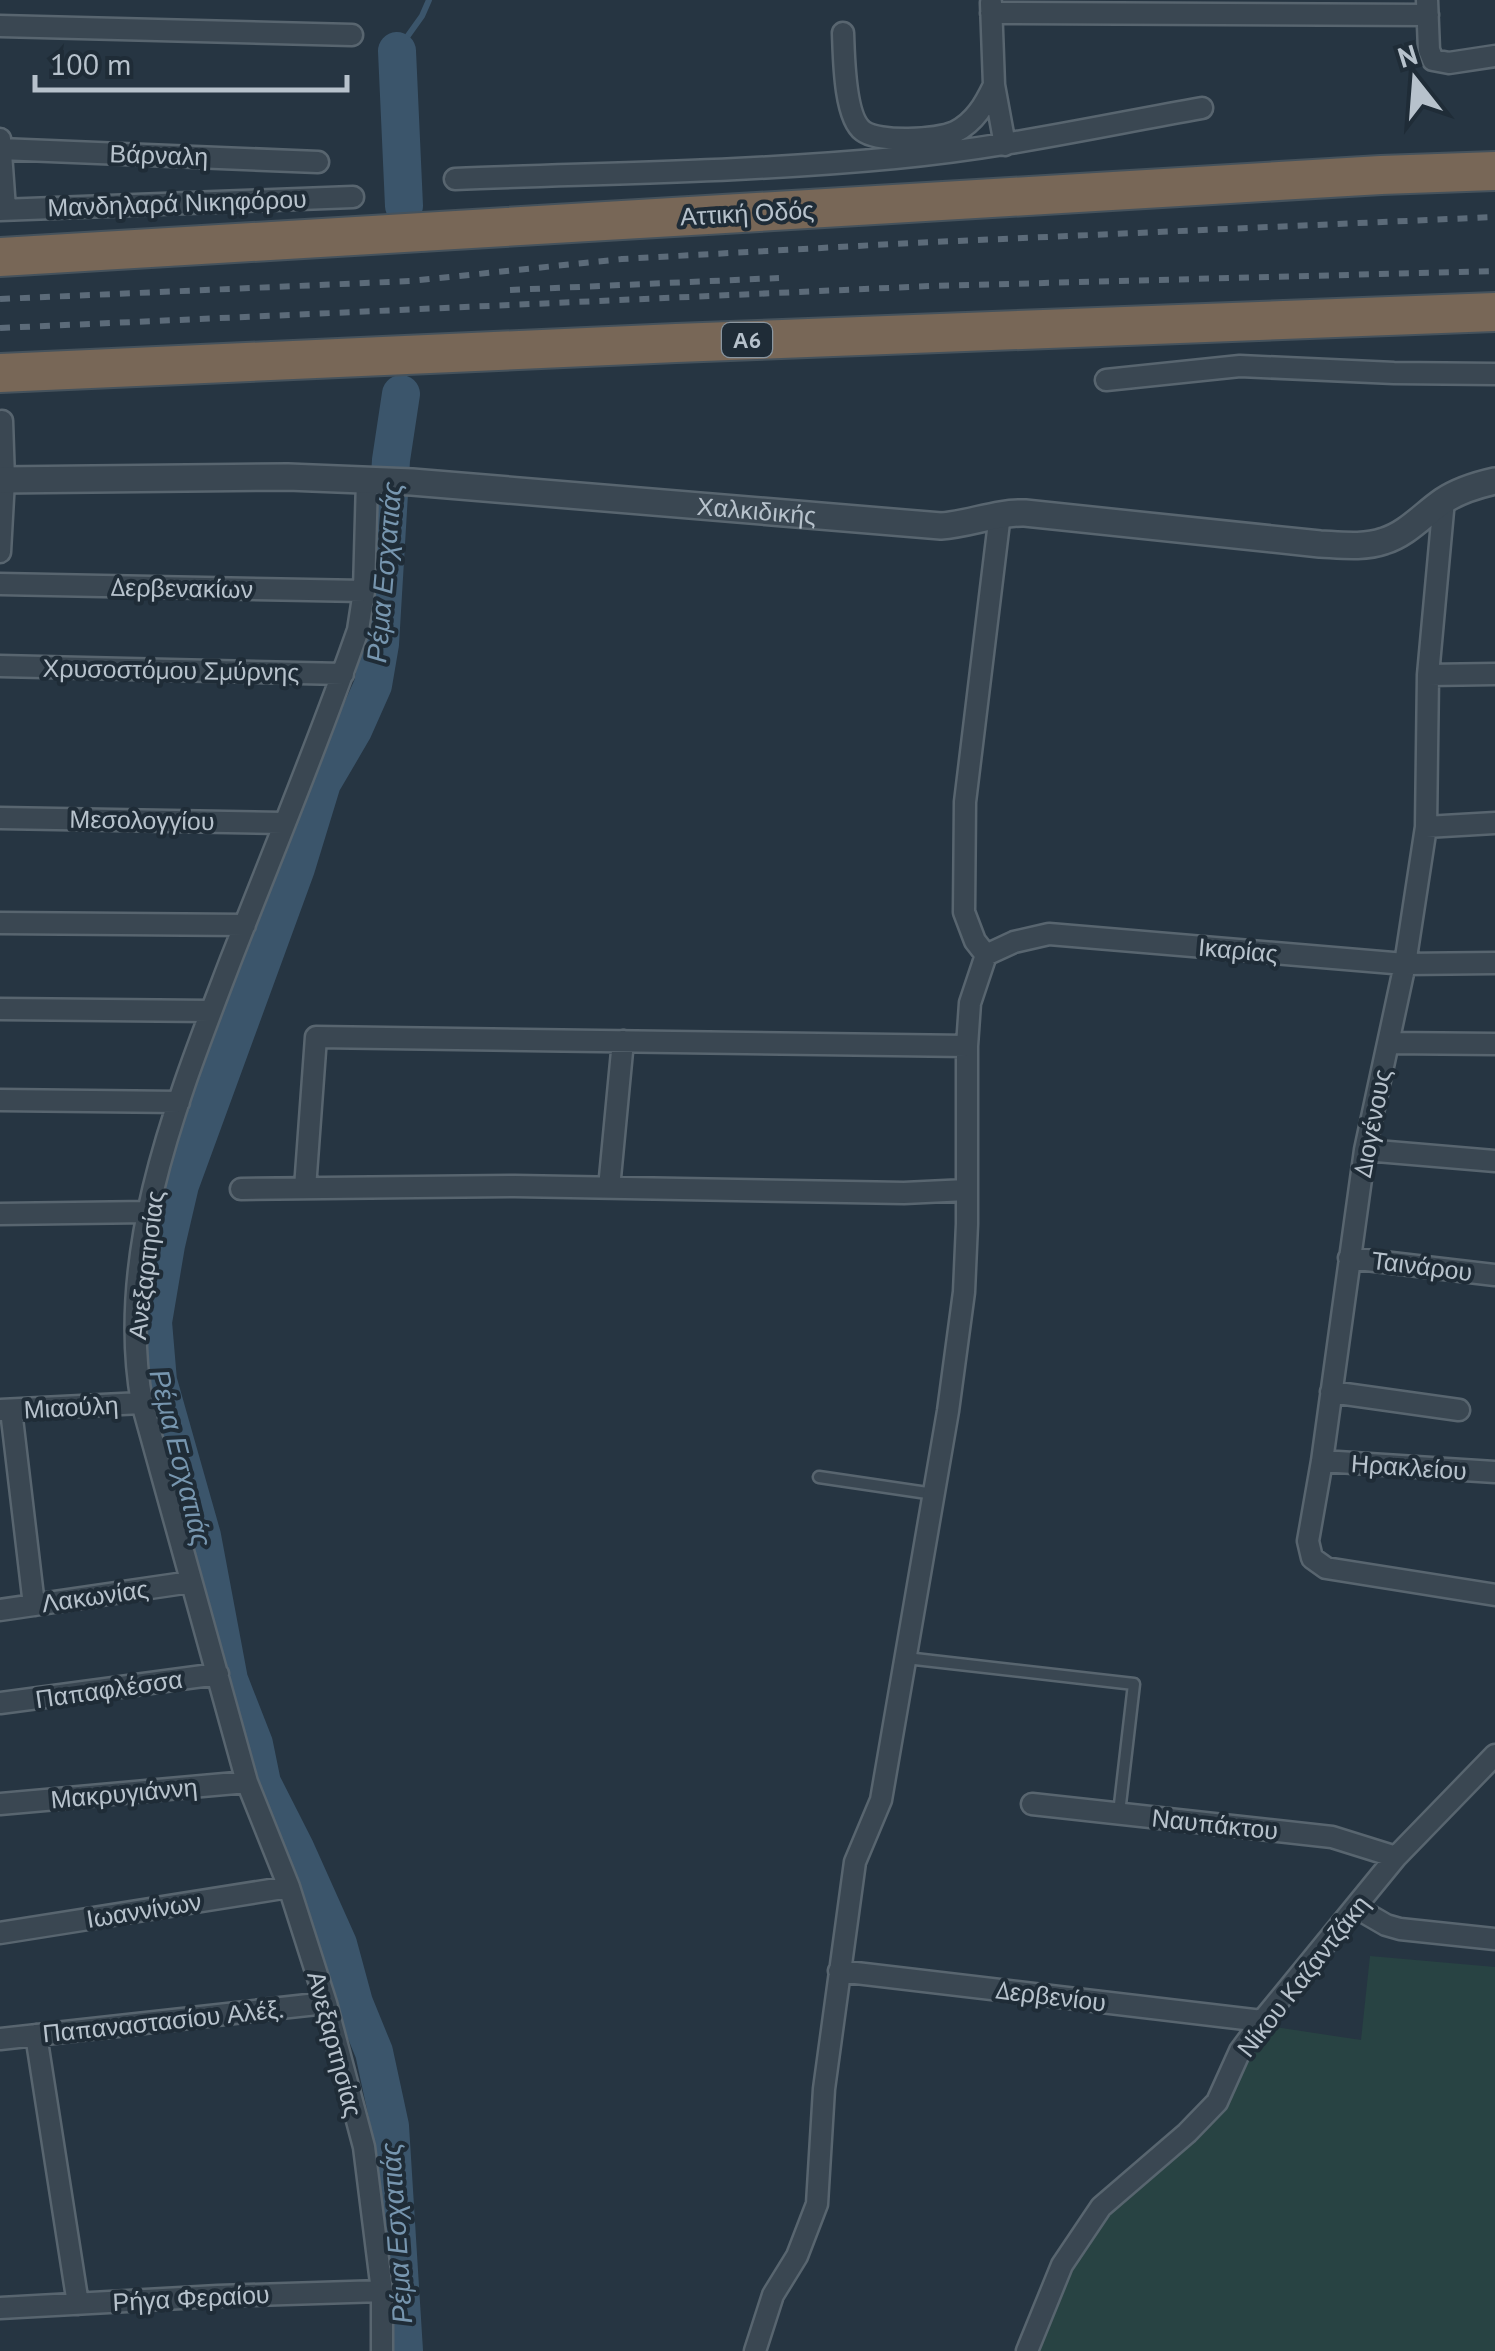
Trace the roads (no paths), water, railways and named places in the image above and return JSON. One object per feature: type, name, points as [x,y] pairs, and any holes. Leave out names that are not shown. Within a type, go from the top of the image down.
[{"type":"highway","name":"Αττική Οδός","points":[[0,257],[1495,171]]},
{"type":"highway","name":"Α6","points":[[0,373],[1495,312]]},
{"type":"street","points":[[1005,145],[994,85],[991,6],[1427,8],[1433,60],[1450,63],[1495,56]]},
{"type":"street","points":[[0,26],[352,35]]},
{"type":"street","points":[[843,33],[848,94],[853,117],[863,131],[888,138],[923,138],[954,132],[981,111],[994,85]]},
{"type":"street","points":[[455,178],[760,168],[896,158],[1005,145],[1202,108]]},
{"type":"street","points":[[0,140],[2,209]]},
{"type":"street","name":"Βάρναλη","points":[[0,149],[318,162]]},
{"type":"street","name":"Μανδηλαρά Νικηφόρου","points":[[2,209],[353,198]]},
{"type":"street","points":[[1106,380],[1240,366],[1394,374],[1495,374]]},
{"type":"street","points":[[0,552],[2,422]]},
{"type":"street","name":"Χαλκιδικής","points":[[2,480],[288,477],[412,482],[940,526],[1025,513],[1320,544],[1368,545],[1398,536],[1444,500],[1495,481]]},
{"type":"street","name":"Ανεξαρτησίας","points":[[374,481],[358,630],[179,1102],[148,1212],[135,1315],[136,1372],[142,1402],[191,1582],[248,1782],[289,1887],[326,2003],[364,2147],[382,2290],[382,2351]]},
{"type":"street","name":"Διογένους","points":[[1444,500],[1428,676],[1426,827],[1405,964],[1365,1150],[1308,1542],[1312,1558],[1326,1568],[1495,1596]]},
{"type":"street","points":[[755,2351],[773,2295],[797,2256],[817,2204],[824,2090],[855,1862],[881,1800],[948,1411],[964,1292],[967,1046],[970,1003],[986,956],[975,941],[964,912],[965,802],[1000,514]]},
{"type":"street","name":"Δερβενακίων","points":[[0,584],[364,592]]},
{"type":"street","name":"Χρυσοστόμου Σμύρνης","points":[[0,666],[343,674]]},
{"type":"street","points":[[1428,676],[1495,674]]},
{"type":"street","name":"Μεσολογγίου","points":[[0,818],[283,823]]},
{"type":"street","points":[[1426,827],[1495,824]]},
{"type":"street","points":[[0,923],[245,925]]},
{"type":"street","name":"Ικαρίας","points":[[986,956],[1014,942],[1050,934],[1405,964],[1495,963]]},
{"type":"street","points":[[0,1009],[212,1011]]},
{"type":"street","points":[[305,1188],[316,1037],[967,1046]]},
{"type":"street","points":[[608,1188],[623,1042]]},
{"type":"street","points":[[1388,1043],[1495,1044]]},
{"type":"street","points":[[0,1100],[179,1102]]},
{"type":"street","points":[[1365,1150],[1495,1160]]},
{"type":"street","points":[[241,1189],[608,1188],[904,1193],[967,1190]]},
{"type":"street","points":[[0,1214],[148,1212]]},
{"type":"street","name":"Ταινάρου","points":[[1349,1258],[1495,1275]]},
{"type":"street","points":[[1331,1392],[1459,1410]]},
{"type":"street","name":"Μιαούλη","points":[[5,1410],[142,1402]]},
{"type":"street","points":[[5,1410],[34,1605]]},
{"type":"street","name":"Ηρακλείου","points":[[1322,1461],[1495,1472]]},
{"type":"street","name":"Λακωνίας","points":[[0,1610],[191,1582]]},
{"type":"street","name":"Παπαφλέσσα","points":[[0,1704],[218,1674]]},
{"type":"street","name":"Νίκου Καζαντζάκη","points":[[1027,2351],[1062,2264],[1101,2207],[1188,2133],[1217,2102],[1240,2051],[1262,2021],[1396,1857],[1495,1755]]},
{"type":"street","name":"Μακρυγιάννη","points":[[0,1804],[248,1782]]},
{"type":"street","name":"Ναυπάκτου","points":[[1032,1804],[1332,1837],[1396,1857]]},
{"type":"street","name":"Ιωαννίνων","points":[[0,1932],[289,1887]]},
{"type":"street","points":[[1355,1907],[1400,1929],[1495,1939]]},
{"type":"street","name":"Δερβενίου","points":[[839,1970],[1262,2021]]},
{"type":"street","name":"Παπαναστασίου Αλέξ.","points":[[0,2039],[326,2003]]},
{"type":"street","points":[[36,2035],[78,2304]]},
{"type":"street","name":"Ρήγα Φεραίου","points":[[0,2308],[382,2290]]},
{"type":"lane","points":[[819,1477],[934,1494]]},
{"type":"lane","points":[[906,1658],[1134,1684],[1119,1814]]},
{"type":"waterway","points":[[397,51],[429,0]]},
{"type":"waterway","name":"Ρέμα Εσχατιάς","points":[[397,51],[404,206]]},
{"type":"waterway","name":"Ρέμα Εσχατιάς","points":[[401,394],[391,460],[380,644],[373,685],[353,730],[322,783],[296,868],[180,1185],[153,1322],[158,1381],[202,1536],[229,1680],[254,1744],[262,1783],[338,1944],[354,2003],[374,2052],[390,2126],[404,2351]]},
{"type":"railway","points":[[0,299],[411,281],[622,259],[911,243],[1495,217]]},
{"type":"railway","points":[[0,328],[931,286],[1495,271]]},
{"type":"railway","points":[[510,290],[779,278]]}]
